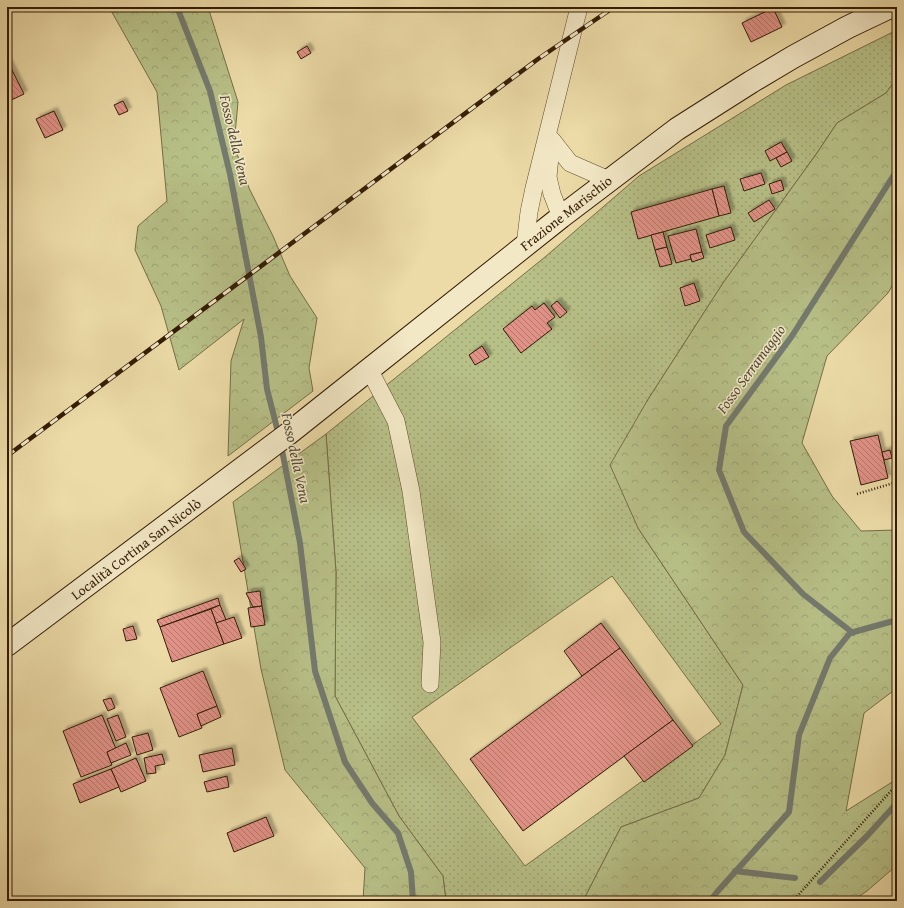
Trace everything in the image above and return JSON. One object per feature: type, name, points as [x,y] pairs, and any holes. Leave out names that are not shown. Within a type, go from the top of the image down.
[{"type":"main road","name":"Frazione Marischio","points":[[275,444],[525,245],[677,129],[751,82],[841,31],[890,7]]},
{"type":"main road","name":"Località Cortina San Nicolò","points":[[7,645],[275,444]]},
{"type":"street","points":[[525,245],[534,188],[551,133],[579,7]]},
{"type":"street","points":[[551,133],[570,163],[609,180]]},
{"type":"street","points":[[551,133],[548,177],[552,194],[561,217]]},
{"type":"street","points":[[369,369],[396,421],[412,491],[432,642],[430,684]]},
{"type":"path","points":[[857,494],[897,482]]},
{"type":"path","points":[[793,901],[897,784]]},
{"type":"green space","points":[[109,7],[208,7],[238,102],[234,145],[249,188],[273,236],[290,276],[317,318],[309,368],[313,391],[228,456],[231,361],[244,319],[179,370],[161,306],[135,250],[138,226],[167,201],[157,92]]},
{"type":"green space","points":[[897,30],[897,78],[886,93],[837,123],[723,283],[647,401],[638,528],[743,685],[725,755],[699,798],[621,827],[583,901],[446,901],[443,876],[399,816],[335,696],[336,572],[326,434],[545,257],[639,176],[786,85]],"holes":[[[612,576],[721,724],[525,866],[412,717]]]},
{"type":"green space","points":[[897,78],[897,277],[888,293],[827,356],[802,443],[832,496],[861,531],[897,530],[897,688],[864,713],[846,811],[897,779],[897,865],[867,891],[852,901],[583,901],[621,827],[699,798],[725,755],[743,685],[638,528],[610,465],[647,401],[723,283],[837,123],[886,93]]},
{"type":"green space","points":[[326,434],[336,572],[335,696],[399,816],[443,876],[446,901],[363,901],[365,868],[285,770],[261,669],[233,502]]},
{"type":"building","points":[[773,8],[782,27],[751,42],[742,23]]},
{"type":"building","points":[[307,46],[311,53],[301,59],[297,52]]},
{"type":"building","points":[[7,60],[24,94],[7,102]]},
{"type":"building","points":[[123,101],[128,111],[119,115],[114,105]]},
{"type":"building","points":[[54,111],[63,130],[45,138],[36,119]]},
{"type":"building","points":[[781,142],[787,152],[770,161],[765,151]]},
{"type":"building","points":[[787,152],[792,161],[781,167],[776,158]]},
{"type":"building","points":[[761,173],[765,184],[744,191],[740,179]]},
{"type":"building","points":[[781,180],[784,190],[772,194],[769,184]]},
{"type":"building","points":[[724,186],[731,213],[719,216],[712,189]]},
{"type":"building","points":[[712,189],[719,216],[638,239],[631,212]]},
{"type":"building","points":[[769,200],[775,209],[754,222],[748,213]]},
{"type":"building","points":[[731,227],[735,240],[710,248],[706,235]]},
{"type":"building","points":[[696,229],[702,252],[690,255],[691,259],[676,263],[668,236]]},
{"type":"building","points":[[663,232],[667,247],[655,250],[651,235]]},
{"type":"building","points":[[667,247],[672,264],[660,267],[655,250]]},
{"type":"building","points":[[702,252],[704,258],[692,262],[690,255]]},
{"type":"building","points":[[694,283],[700,301],[685,306],[680,288]]},
{"type":"building","points":[[557,301],[567,312],[560,318],[551,306]]},
{"type":"building","points":[[544,303],[555,317],[547,323],[552,329],[521,353],[503,329],[532,306],[535,310]]},
{"type":"building","points":[[482,346],[489,357],[475,365],[469,355]]},
{"type":"building","points":[[878,435],[888,478],[861,485],[850,441]]},
{"type":"building","points":[[890,450],[892,458],[884,460],[882,452]]},
{"type":"building","points":[[239,558],[246,569],[241,572],[234,561]]},
{"type":"building","points":[[260,591],[262,606],[253,607],[246,593]]},
{"type":"building","points":[[218,598],[220,605],[160,627],[157,620]]},
{"type":"building","points":[[220,605],[226,620],[216,623],[211,609]]},
{"type":"building","points":[[262,606],[265,625],[251,627],[248,608]]},
{"type":"building","points":[[211,609],[224,644],[172,662],[160,627]]},
{"type":"building","points":[[234,617],[242,638],[224,644],[216,623]]},
{"type":"building","points":[[601,623],[620,648],[582,676],[564,651]]},
{"type":"building","points":[[133,626],[137,639],[126,641],[123,629]]},
{"type":"building","points":[[620,648],[673,720],[523,831],[470,759]]},
{"type":"building","points":[[203,671],[217,706],[197,714],[202,728],[179,737],[160,688]]},
{"type":"building","points":[[111,698],[115,708],[108,711],[103,700]]},
{"type":"building","points":[[217,706],[221,717],[201,726],[197,714]]},
{"type":"building","points":[[102,715],[116,749],[107,752],[112,765],[81,777],[63,731]]},
{"type":"building","points":[[118,715],[126,737],[116,741],[107,719]]},
{"type":"building","points":[[673,720],[693,746],[644,782],[624,756]]},
{"type":"building","points":[[148,733],[153,750],[137,755],[132,737]]},
{"type":"building","points":[[126,743],[131,755],[111,763],[107,752]]},
{"type":"building","points":[[232,748],[235,765],[203,772],[199,755]]},
{"type":"building","points":[[162,754],[165,764],[155,766],[156,773],[147,774],[144,758]]},
{"type":"building","points":[[136,758],[146,781],[121,792],[111,769]]},
{"type":"building","points":[[111,769],[119,787],[80,803],[73,784]]},
{"type":"building","points":[[227,776],[229,787],[207,792],[204,782]]},
{"type":"building","points":[[266,817],[274,836],[234,852],[227,833]]},
{"type":"waterway","name":"Fosso della Vena","points":[[177,7],[210,91],[230,174],[261,337],[267,389],[279,436]]},
{"type":"waterway","name":"Fosso Serramaggio","points":[[853,633],[803,594],[744,532],[719,470],[726,426],[792,336],[897,170]]},
{"type":"waterway","name":"Fosso della Vena","points":[[281,445],[300,543],[315,671],[345,762],[372,803],[398,833],[411,872],[413,901]]},
{"type":"waterway","points":[[710,901],[789,812],[799,735],[830,658],[850,633],[897,620]]},
{"type":"waterway","points":[[820,882],[867,836],[897,803]]},
{"type":"waterway","points":[[735,871],[795,878]]},
{"type":"railway","points":[[7,456],[538,59],[614,7]]}]
